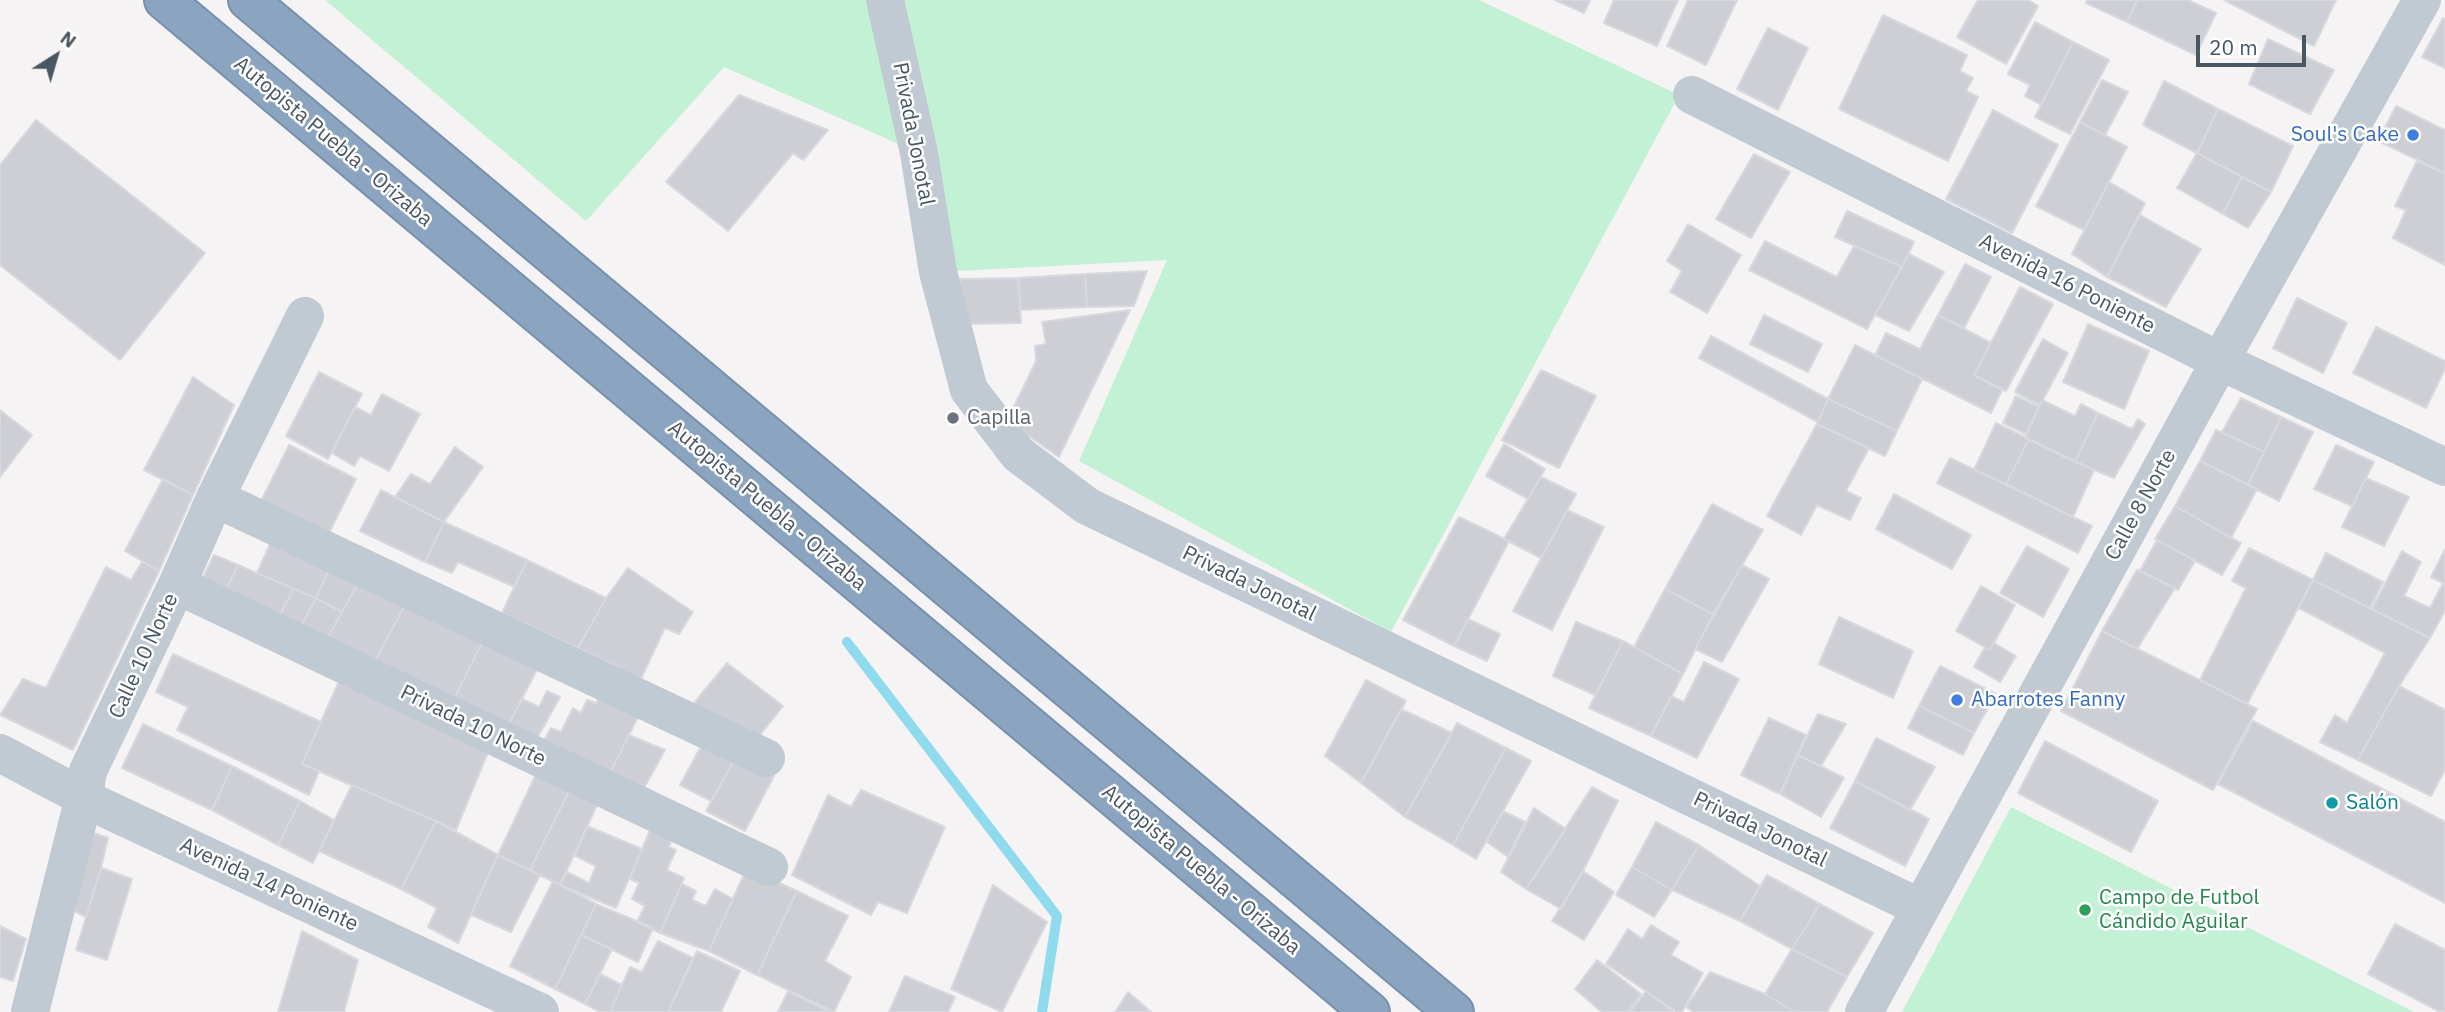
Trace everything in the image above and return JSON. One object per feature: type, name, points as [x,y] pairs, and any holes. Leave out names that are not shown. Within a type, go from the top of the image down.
[{"type":"highway","name":"Autopista Puebla - Orizaba","points":[[164,0],[1370,1012]]},
{"type":"highway","points":[[248,0],[1454,1012]]},
{"type":"street","name":"Privada Jonotal","points":[[885,0],[919,153],[938,272],[969,390],[1018,454],[1087,506],[1921,908]]},
{"type":"street","name":"Calle 8 Norte","points":[[1864,1012],[2220,360],[2421,0]]},
{"type":"street","name":"Avenida 16 Poniente","points":[[1692,95],[2220,360],[2445,467]]},
{"type":"street","name":"Calle 10 Norte","points":[[30,1012],[89,771],[215,498],[305,316]]},
{"type":"street","points":[[215,498],[766,758]]},
{"type":"street","name":"Privada 10 Norte","points":[[177,585],[769,867]]},
{"type":"street","name":"Avenida 14 Poniente","points":[[0,753],[84,797],[540,1012]]},
{"type":"green space","points":[[325,0],[1479,0],[1679,95],[1391,632],[1079,461],[1167,260],[938,272],[919,153],[724,67],[586,221]]},
{"type":"green space","name":"Campo de Futbol Cándido Aguilar","points":[[2011,807],[2414,1012],[1902,1012]]},
{"type":"building","points":[[1555,0],[1590,0],[1584,13]]},
{"type":"building","points":[[1614,0],[1678,0],[1657,46],[1604,23]]},
{"type":"building","points":[[1688,0],[1737,0],[1706,65],[1667,46]]},
{"type":"building","points":[[1978,0],[2028,0],[2038,6],[2006,64],[1957,37]]},
{"type":"building","points":[[2087,0],[2137,0],[2127,22],[2086,3]]},
{"type":"building","points":[[2137,0],[2188,0],[2216,13],[2196,55],[2127,22]]},
{"type":"building","points":[[2224,0],[2336,0],[2314,46]]},
{"type":"building","points":[[1883,15],[1967,55],[1960,71],[1973,78],[1966,91],[1978,97],[1948,161],[1839,109]]},
{"type":"building","points":[[2443,18],[2445,19],[2445,68],[2422,57]]},
{"type":"building","points":[[2035,22],[2073,42],[2041,105],[2025,96],[2030,85],[2008,74]]},
{"type":"building","points":[[1768,28],[1808,48],[1778,110],[1737,89]]},
{"type":"building","points":[[2268,39],[2334,70],[2310,114],[2249,84]]},
{"type":"building","points":[[2073,42],[2109,60],[2070,134],[2035,117]]},
{"type":"building","points":[[2102,80],[2128,92],[2105,135],[2080,122]]},
{"type":"building","points":[[2164,81],[2218,109],[2197,153],[2143,125]]},
{"type":"building","points":[[739,95],[828,130],[803,160],[793,153],[728,231],[666,182]]},
{"type":"building","name":"Soul's Cake","points":[[2396,106],[2445,130],[2445,173],[2378,141]]},
{"type":"building","points":[[2218,109],[2293,146],[2271,192],[2197,153]]},
{"type":"building","points":[[1993,110],[2058,145],[2012,233],[1946,199]]},
{"type":"building","points":[[36,120],[205,253],[120,360],[0,265],[0,165]]},
{"type":"building","points":[[2080,122],[2127,147],[2084,230],[2036,206]]},
{"type":"building","points":[[2197,153],[2242,177],[2223,214],[2177,188]]},
{"type":"building","points":[[1754,154],[1790,172],[1751,238],[1716,219]]},
{"type":"building","points":[[2417,161],[2445,173],[2445,265],[2393,238],[2406,210],[2395,206]]},
{"type":"building","points":[[2242,177],[2271,192],[2248,228],[2223,214]]},
{"type":"building","points":[[2109,182],[2145,203],[2107,277],[2072,254]]},
{"type":"building","points":[[1847,211],[1914,242],[1902,267],[1835,237]]},
{"type":"building","points":[[2140,215],[2201,249],[2166,307],[2107,277]]},
{"type":"building","points":[[1688,224],[1741,255],[1707,313],[1670,292],[1682,271],[1667,261]]},
{"type":"building","points":[[1765,241],[1837,277],[1854,246],[1902,267],[1867,329],[1749,270]]},
{"type":"building","points":[[1909,254],[1944,272],[1909,331],[1875,315]]},
{"type":"building","points":[[1965,264],[1991,277],[1964,328],[1938,315]]},
{"type":"building","points":[[1147,271],[1134,306],[1087,307],[1085,274]]},
{"type":"building","points":[[1085,274],[1087,307],[1021,310],[1018,278]]},
{"type":"building","points":[[1018,278],[1021,323],[965,324],[960,279]]},
{"type":"building","points":[[2020,287],[2053,304],[2006,391],[1974,375]]},
{"type":"building","points":[[2297,298],[2347,323],[2323,373],[2273,348]]},
{"type":"building","points":[[1130,310],[1059,457],[1007,421],[1036,361],[1035,346],[1046,344],[1042,322]]},
{"type":"building","points":[[1764,315],[1822,344],[1808,372],[1750,344]]},
{"type":"building","points":[[1938,315],[1991,343],[1974,375],[2002,390],[1991,413],[1875,355],[1886,333],[1920,349]]},
{"type":"building","points":[[2088,324],[2149,351],[2124,409],[2063,382]]},
{"type":"building","points":[[2376,327],[2445,361],[2445,369],[2426,408],[2353,373]]},
{"type":"building","points":[[1711,336],[1828,399],[1818,422],[1699,358]]},
{"type":"building","points":[[2043,339],[2068,353],[2040,405],[2015,392]]},
{"type":"building","points":[[1855,345],[1922,379],[1897,431],[1828,399]]},
{"type":"building","points":[[1541,370],[1596,396],[1559,468],[1502,440]]},
{"type":"building","points":[[319,372],[362,394],[328,459],[286,436]]},
{"type":"building","points":[[193,377],[234,405],[193,495],[144,470]]},
{"type":"building","points":[[382,394],[420,414],[389,471],[360,456],[354,466],[332,453],[355,407],[371,415]]},
{"type":"building","points":[[2016,396],[2039,407],[2026,434],[2003,423]]},
{"type":"building","points":[[2241,398],[2281,417],[2264,452],[2222,432]]},
{"type":"building","points":[[1828,399],[1897,431],[1885,456],[1817,424]]},
{"type":"building","points":[[2042,400],[2075,416],[2081,404],[2098,413],[2075,462],[2025,438]]},
{"type":"building","points":[[0,410],[32,435],[0,477]]},
{"type":"building","points":[[2098,413],[2132,429],[2138,419],[2145,424],[2114,478],[2075,462]]},
{"type":"building","points":[[2281,417],[2313,432],[2279,501],[2248,485]]},
{"type":"building","points":[[1996,423],[2029,439],[2006,484],[1974,470]]},
{"type":"building","points":[[1817,424],[1869,448],[1846,491],[1861,498],[1850,520],[1817,505],[1801,535],[1767,516]]},
{"type":"building","points":[[2216,430],[2264,452],[2248,485],[2200,461]]},
{"type":"building","points":[[2029,439],[2094,470],[2073,517],[2006,484]]},
{"type":"building","points":[[1504,444],[1545,469],[1528,499],[1486,476]]},
{"type":"building","points":[[289,445],[356,479],[324,543],[257,509]]},
{"type":"building","points":[[2336,445],[2374,462],[2352,506],[2314,489]]},
{"type":"building","points":[[455,447],[483,467],[444,522],[395,497],[411,474],[430,484]]},
{"type":"building","points":[[1950,458],[2092,526],[2078,553],[1937,483]]},
{"type":"building","points":[[2200,461],[2257,489],[2231,538],[2175,506]]},
{"type":"building","points":[[1541,477],[1576,494],[1541,558],[1504,539]]},
{"type":"building","points":[[2366,478],[2409,497],[2384,546],[2342,527]]},
{"type":"building","points":[[163,479],[193,495],[159,571],[125,551]]},
{"type":"building","points":[[381,490],[444,522],[425,562],[360,531]]},
{"type":"building","points":[[1894,494],[1971,535],[1952,569],[1876,529]]},
{"type":"building","points":[[1712,504],[1763,530],[1713,614],[1665,589]]},
{"type":"building","points":[[2175,506],[2241,543],[2222,575],[2155,539]]},
{"type":"building","points":[[1567,510],[1604,527],[1552,630],[1513,611]]},
{"type":"building","points":[[1459,517],[1509,541],[1454,646],[1403,620]]},
{"type":"building","points":[[444,522],[527,560],[515,587],[458,562],[452,573],[425,562]]},
{"type":"building","points":[[273,537],[331,566],[316,598],[257,573]]},
{"type":"building","points":[[2157,540],[2195,561],[2178,590],[2140,571]]},
{"type":"building","points":[[2027,546],[2069,569],[2043,617],[2000,593]]},
{"type":"building","points":[[2249,548],[2313,580],[2247,704],[2200,680],[2246,588],[2232,581]]},
{"type":"building","points":[[2445,549],[2445,584],[2431,577]]},
{"type":"building","points":[[2402,551],[2421,562],[2404,596],[2430,608],[2443,583],[2445,584],[2445,611],[2430,638],[2372,609]]},
{"type":"building","points":[[2326,553],[2383,582],[2370,608],[2313,580]]},
{"type":"building","points":[[214,555],[238,565],[223,596],[199,586]]},
{"type":"building","points":[[527,560],[606,598],[578,648],[502,613]]},
{"type":"building","points":[[142,562],[159,571],[73,750],[0,715],[23,679],[46,688],[106,567],[131,580]]},
{"type":"building","points":[[238,565],[294,589],[277,620],[223,596]]},
{"type":"building","points":[[1742,565],[1769,579],[1722,662],[1695,649]]},
{"type":"building","points":[[331,566],[360,580],[342,612],[316,598]]},
{"type":"building","points":[[628,568],[693,612],[679,634],[665,628],[635,691],[611,681],[620,668],[578,648],[606,598]]},
{"type":"building","points":[[2137,570],[2175,588],[2137,649],[2102,631]]},
{"type":"building","points":[[360,580],[407,601],[372,667],[324,644]]},
{"type":"building","points":[[2313,580],[2430,638],[2399,686],[2358,760],[2320,742],[2335,715],[2347,723],[2385,653],[2299,608]]},
{"type":"building","points":[[1981,586],[2015,605],[1990,650],[1956,631]]},
{"type":"building","points":[[294,589],[316,598],[299,631],[277,620]]},
{"type":"building","points":[[1665,589],[1713,614],[1683,674],[1634,647]]},
{"type":"building","points":[[316,598],[342,612],[324,644],[299,631]]},
{"type":"building","points":[[407,601],[485,637],[451,705],[372,667]]},
{"type":"building","points":[[1839,617],[1913,651],[1893,698],[1819,664]]},
{"type":"building","points":[[1468,619],[1500,634],[1487,661],[1454,646]]},
{"type":"building","points":[[1576,622],[1623,641],[1595,695],[1553,676]]},
{"type":"building","points":[[2102,631],[2257,709],[2213,790],[2061,711]]},
{"type":"building","points":[[485,637],[539,666],[505,731],[451,705]]},
{"type":"building","points":[[1623,641],[1683,674],[1651,736],[1589,708]]},
{"type":"building","points":[[1994,643],[2016,656],[2000,682],[1974,667],[1985,647],[1990,650]]},
{"type":"building","points":[[173,654],[321,722],[302,764],[319,771],[309,795],[177,730],[188,707],[156,692]]},
{"type":"building","points":[[1704,662],[1739,679],[1697,758],[1651,736],[1671,696],[1684,702]]},
{"type":"building","points":[[727,663],[783,706],[753,744],[694,703]]},
{"type":"building","name":"Abarrotes Fanny","points":[[1940,666],[1996,694],[1974,733],[1919,706]]},
{"type":"building","points":[[341,677],[491,745],[456,830],[302,764]]},
{"type":"building","points":[[1366,680],[1406,701],[1361,783],[1325,756]]},
{"type":"building","points":[[2399,686],[2445,710],[2445,770],[2431,796],[2358,760]]},
{"type":"building","points":[[547,691],[560,697],[534,744],[505,731],[522,699],[539,707]]},
{"type":"building","points":[[600,695],[640,713],[607,779],[540,747],[551,728],[561,732],[573,708],[581,713],[587,700],[596,703]]},
{"type":"building","points":[[1919,706],[1974,733],[1963,755],[1908,728]]},
{"type":"building","points":[[1401,709],[1452,733],[1405,817],[1361,783]]},
{"type":"building","points":[[1818,714],[1846,724],[1821,766],[1798,755]]},
{"type":"building","points":[[1769,718],[1806,735],[1780,794],[1741,775]]},
{"type":"building","name":"Salón","points":[[2253,721],[2445,822],[2445,903],[2218,784]]},
{"type":"building","points":[[1457,723],[1506,748],[1453,845],[1405,817]]},
{"type":"building","points":[[143,724],[232,766],[212,810],[122,768]]},
{"type":"building","points":[[629,735],[665,750],[640,795],[607,779]]},
{"type":"building","points":[[1876,738],[1935,767],[1910,810],[1855,781]]},
{"type":"building","points":[[704,741],[736,757],[711,801],[680,785]]},
{"type":"building","points":[[2045,741],[2158,801],[2131,852],[2018,793]]},
{"type":"building","points":[[1506,748],[1531,761],[1476,859],[1453,845]]},
{"type":"building","points":[[1798,755],[1844,778],[1821,817],[1780,794]]},
{"type":"building","points":[[736,757],[774,776],[745,831],[706,811]]},
{"type":"building","points":[[232,766],[300,801],[278,845],[212,810]]},
{"type":"building","points":[[536,774],[570,789],[530,870],[498,855]]},
{"type":"building","points":[[1855,781],[1929,819],[1905,866],[1830,828]]},
{"type":"building","points":[[352,785],[436,821],[401,889],[319,851]]},
{"type":"building","points":[[1592,787],[1618,801],[1561,909],[1526,889]]},
{"type":"building","points":[[570,789],[598,803],[560,885],[530,870]]},
{"type":"building","points":[[861,790],[945,827],[907,913],[878,902],[871,915],[792,875],[828,795],[851,807]]},
{"type":"building","points":[[300,801],[334,820],[313,863],[278,845]]},
{"type":"building","points":[[1534,808],[1566,829],[1526,889],[1501,872]]},
{"type":"building","points":[[1503,811],[1525,822],[1508,857],[1487,842]]},
{"type":"building","points":[[436,821],[498,855],[458,943],[428,927],[437,908],[401,889]]},
{"type":"building","points":[[1656,822],[1699,845],[1672,890],[1632,867]]},
{"type":"building","points":[[587,826],[642,849],[616,908],[560,885],[567,872],[589,883],[596,866],[575,856]]},
{"type":"building","points":[[650,830],[672,838],[669,847],[676,850],[667,870],[684,878],[660,933],[637,922],[645,906],[632,899],[639,883],[630,879]]},
{"type":"building","points":[[88,831],[108,838],[86,917],[72,910]]},
{"type":"building","points":[[1699,845],[1760,886],[1740,921],[1672,890]]},
{"type":"building","points":[[498,855],[540,875],[511,932],[471,915]]},
{"type":"building","points":[[1632,867],[1672,890],[1654,917],[1616,895]]},
{"type":"building","points":[[101,868],[132,879],[107,960],[76,950]]},
{"type":"building","points":[[747,868],[797,891],[757,975],[709,951]]},
{"type":"building","points":[[1583,871],[1614,892],[1584,940],[1552,921]]},
{"type":"building","points":[[1767,875],[1820,904],[1792,949],[1740,921]]},
{"type":"building","points":[[553,881],[596,904],[555,989],[510,966]]},
{"type":"building","points":[[682,884],[696,891],[692,900],[706,906],[715,889],[733,899],[709,951],[660,933]]},
{"type":"building","points":[[993,885],[1047,922],[1002,1012],[951,989]]},
{"type":"building","points":[[797,891],[848,916],[825,961],[851,977],[834,1012],[757,975]]},
{"type":"building","points":[[596,904],[653,928],[638,962],[581,935]]},
{"type":"building","points":[[1820,904],[1873,933],[1847,977],[1792,949]]},
{"type":"building","points":[[2395,924],[2445,950],[2445,1012],[2440,1012],[2368,974]]},
{"type":"building","points":[[1651,925],[1679,942],[1671,955],[1703,973],[1682,1012],[1677,1012],[1606,964],[1628,929],[1642,939]]},
{"type":"building","points":[[0,926],[26,939],[13,981],[0,977]]},
{"type":"building","points":[[302,931],[358,960],[344,1012],[278,1012]]},
{"type":"building","points":[[581,935],[612,949],[585,1004],[555,989]]},
{"type":"building","points":[[658,941],[693,958],[668,1012],[610,1012],[630,967],[642,972]]},
{"type":"building","points":[[1792,949],[1847,977],[1827,1012],[1795,1012],[1765,994]]},
{"type":"building","points":[[697,951],[740,971],[721,1012],[668,1012]]},
{"type":"building","points":[[1597,960],[1641,994],[1628,1012],[1602,1012],[1575,989]]},
{"type":"building","points":[[1710,972],[1765,994],[1795,1012],[1694,1012],[1686,1007]]},
{"type":"building","points":[[600,974],[622,985],[610,1012],[600,1012],[585,1004]]},
{"type":"building","points":[[905,976],[955,997],[948,1012],[889,1012]]},
{"type":"building","points":[[788,991],[830,1012],[778,1012]]},
{"type":"building","points":[[1646,991],[1673,1012],[1630,1012]]},
{"type":"building","points":[[1128,992],[1151,1012],[1115,1012]]},
{"type":"waterway","points":[[847,642],[1057,916],[1042,1012]]},
{"type":"place","name":"Soul's Cake","points":[[2413,135]]},
{"type":"place","name":"Capilla","points":[[953,418]]},
{"type":"place","name":"Abarrotes Fanny","points":[[1957,700]]},
{"type":"place","name":"Salón","points":[[2332,803]]},
{"type":"place","name":"Campo de Futbol Cándido Aguilar","points":[[2085,910]]}]
